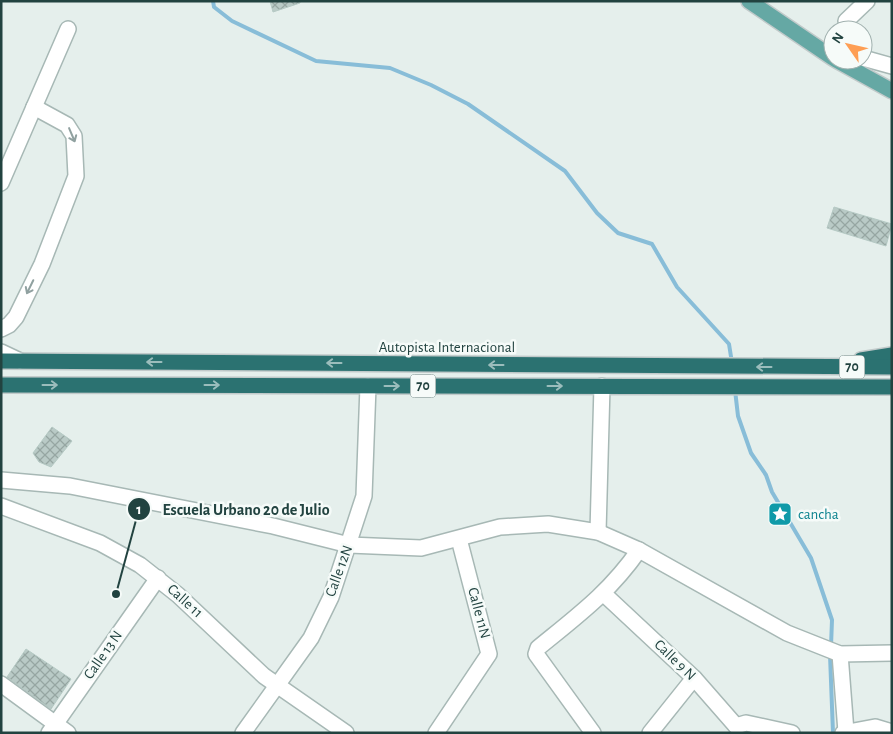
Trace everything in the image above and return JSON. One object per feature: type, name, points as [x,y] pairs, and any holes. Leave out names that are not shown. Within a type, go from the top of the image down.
[{"type":"highway","points":[[813,368],[892,355]]},
{"type":"highway","name":"Autopista Internacional","points":[[1,361],[813,368],[892,367]]},
{"type":"highway","name":"70","points":[[1,385],[892,387]]},
{"type":"highway","points":[[846,387],[892,396]]},
{"type":"main road","points":[[748,1],[823,53]]},
{"type":"main road","points":[[854,70],[892,92]]},
{"type":"street","points":[[847,20],[867,1]]},
{"type":"street","points":[[1,183],[68,29]]},
{"type":"street","points":[[818,50],[823,51]]},
{"type":"street","points":[[873,61],[892,66]]},
{"type":"street","points":[[1,329],[10,325],[16,317],[45,257],[76,176],[74,136],[67,125],[34,107]]},
{"type":"street","points":[[1,352],[20,361]]},
{"type":"street","name":"Calle 12N","points":[[243,733],[311,638],[331,597],[364,496],[368,386]]},
{"type":"street","points":[[598,532],[602,386]]},
{"type":"street","points":[[1,480],[70,486],[273,526],[349,545],[421,548],[459,539],[500,526],[548,524],[598,532],[639,550],[787,633],[840,654],[892,653]]},
{"type":"street","name":"Calle 11","points":[[1,506],[100,542],[158,578],[202,616],[247,661],[277,686],[346,733]]},
{"type":"street","name":"Calle 11N","points":[[436,733],[489,654],[459,539]]},
{"type":"street","points":[[593,733],[536,654],[538,648],[604,594],[623,573],[639,550]]},
{"type":"street","name":"Calle 13 N","points":[[52,728],[158,578]]},
{"type":"street","name":"Calle 9 N","points":[[604,594],[694,678],[735,729]]},
{"type":"street","points":[[840,654],[844,732],[875,727],[892,732]]},
{"type":"street","points":[[650,733],[694,678]]},
{"type":"street","points":[[1,684],[52,728],[68,733]]},
{"type":"street","points":[[735,729],[746,723],[792,733]]},
{"type":"building","points":[[270,1],[300,1],[300,3],[273,12]]},
{"type":"building","points":[[834,207],[892,224],[886,246],[827,228]]},
{"type":"building","points":[[52,427],[72,441],[51,467],[39,462],[33,453]]},
{"type":"building","points":[[26,649],[71,679],[51,709],[7,677]]},
{"type":"waterway","points":[[213,1],[214,7],[232,21],[316,61],[390,68],[431,85],[468,104],[565,171],[597,213],[618,233],[652,244],[677,287],[729,344],[732,363]]},
{"type":"waterway","points":[[735,390],[738,416],[751,453],[766,475],[772,492],[811,558],[832,620],[831,646]]},
{"type":"waterway","points":[[830,655],[833,733]]},
{"type":"place","name":"cancha","points":[[780,514]]},
{"type":"place","name":"Escuela Urbano 20 de Julio","points":[[116,594]]}]
